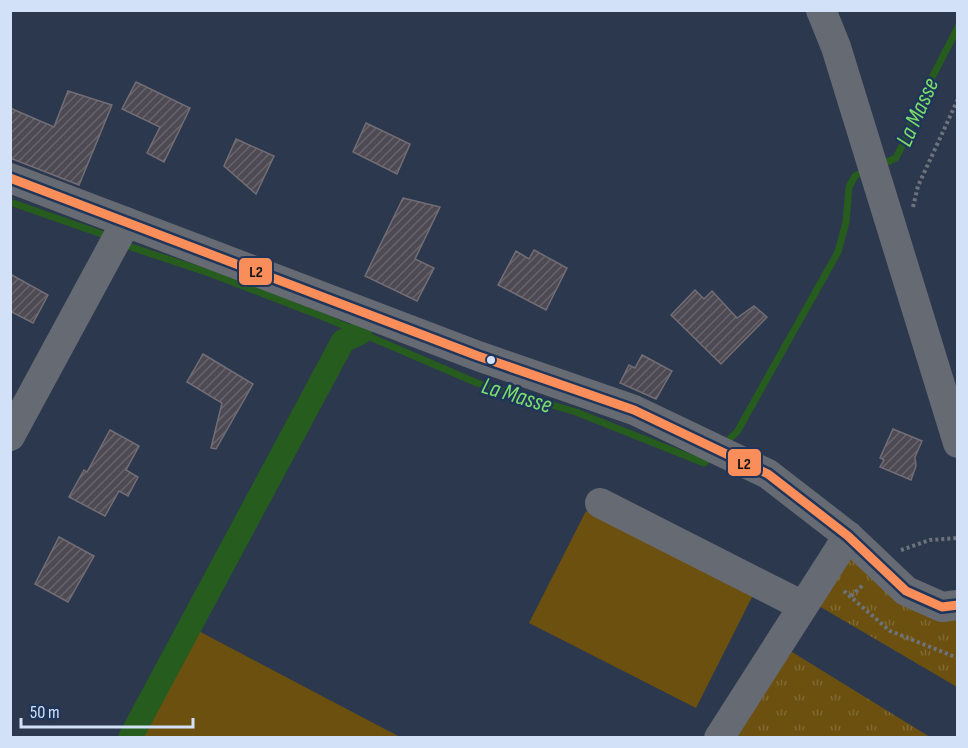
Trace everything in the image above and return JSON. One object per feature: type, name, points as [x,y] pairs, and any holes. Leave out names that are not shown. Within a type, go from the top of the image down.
[{"type":"street","points":[[821,10],[836,47],[957,443]]},
{"type":"street","points":[[10,178],[478,356],[634,410],[768,474],[848,536],[906,591],[942,607],[957,605]]},
{"type":"street","points":[[10,436],[126,222]]},
{"type":"street","points":[[600,503],[803,606]]},
{"type":"street","points":[[719,738],[848,536]]},
{"type":"path","points":[[910,217],[918,186],[957,99]]},
{"type":"path","points":[[881,567],[904,548],[930,540],[957,538]]},
{"type":"path","points":[[851,596],[890,631],[957,658]]},
{"type":"green space","points":[[586,511],[753,595],[696,708],[529,623]]},
{"type":"green space","points":[[848,536],[957,616],[957,687],[807,599]]},
{"type":"green space","points":[[191,627],[400,737],[133,737]]},
{"type":"green space","points":[[779,644],[930,737],[719,738]]},
{"type":"building","points":[[136,82],[190,108],[164,162],[147,153],[160,127],[122,109]]},
{"type":"building","points":[[68,91],[112,105],[79,185],[10,158],[10,108],[54,127]]},
{"type":"building","points":[[366,123],[410,144],[397,174],[353,152]]},
{"type":"building","points":[[236,139],[274,156],[256,194],[224,166]]},
{"type":"building","points":[[403,198],[440,207],[415,259],[434,268],[417,301],[365,276]]},
{"type":"building","points":[[534,250],[567,268],[546,310],[498,285],[516,251],[529,259]]},
{"type":"building","points":[[10,274],[48,295],[33,323],[10,311]]},
{"type":"building","points":[[695,290],[704,299],[712,291],[737,318],[754,306],[767,317],[721,364],[671,315]]},
{"type":"building","points":[[203,354],[253,384],[216,449],[211,448],[222,403],[187,382]]},
{"type":"building","points":[[642,355],[672,371],[656,399],[620,383],[629,365],[635,368]]},
{"type":"building","points":[[893,429],[922,441],[915,457],[916,466],[911,480],[880,467],[884,460],[880,458]]},
{"type":"building","points":[[110,430],[139,446],[126,470],[138,477],[128,496],[119,491],[105,516],[69,497],[84,470],[87,472]]},
{"type":"building","points":[[59,537],[94,556],[68,602],[35,584]]},
{"type":"waterway","name":"La Masse","points":[[887,162],[896,158],[916,109],[958,27]]},
{"type":"waterway","name":"La Masse","points":[[724,444],[737,432],[838,252],[846,222],[849,187],[855,176],[866,170]]},
{"type":"waterway","name":"La Masse","points":[[10,202],[110,237]]},
{"type":"waterway","name":"La Masse","points":[[122,244],[209,273],[326,318],[477,383],[576,412],[704,463],[712,456]]},
{"type":"waterway","points":[[130,738],[343,341],[360,333]]},
{"type":"transit line","name":"L2","points":[[10,178],[478,356],[634,410],[768,474],[848,536],[906,591],[942,607],[958,605]]}]
